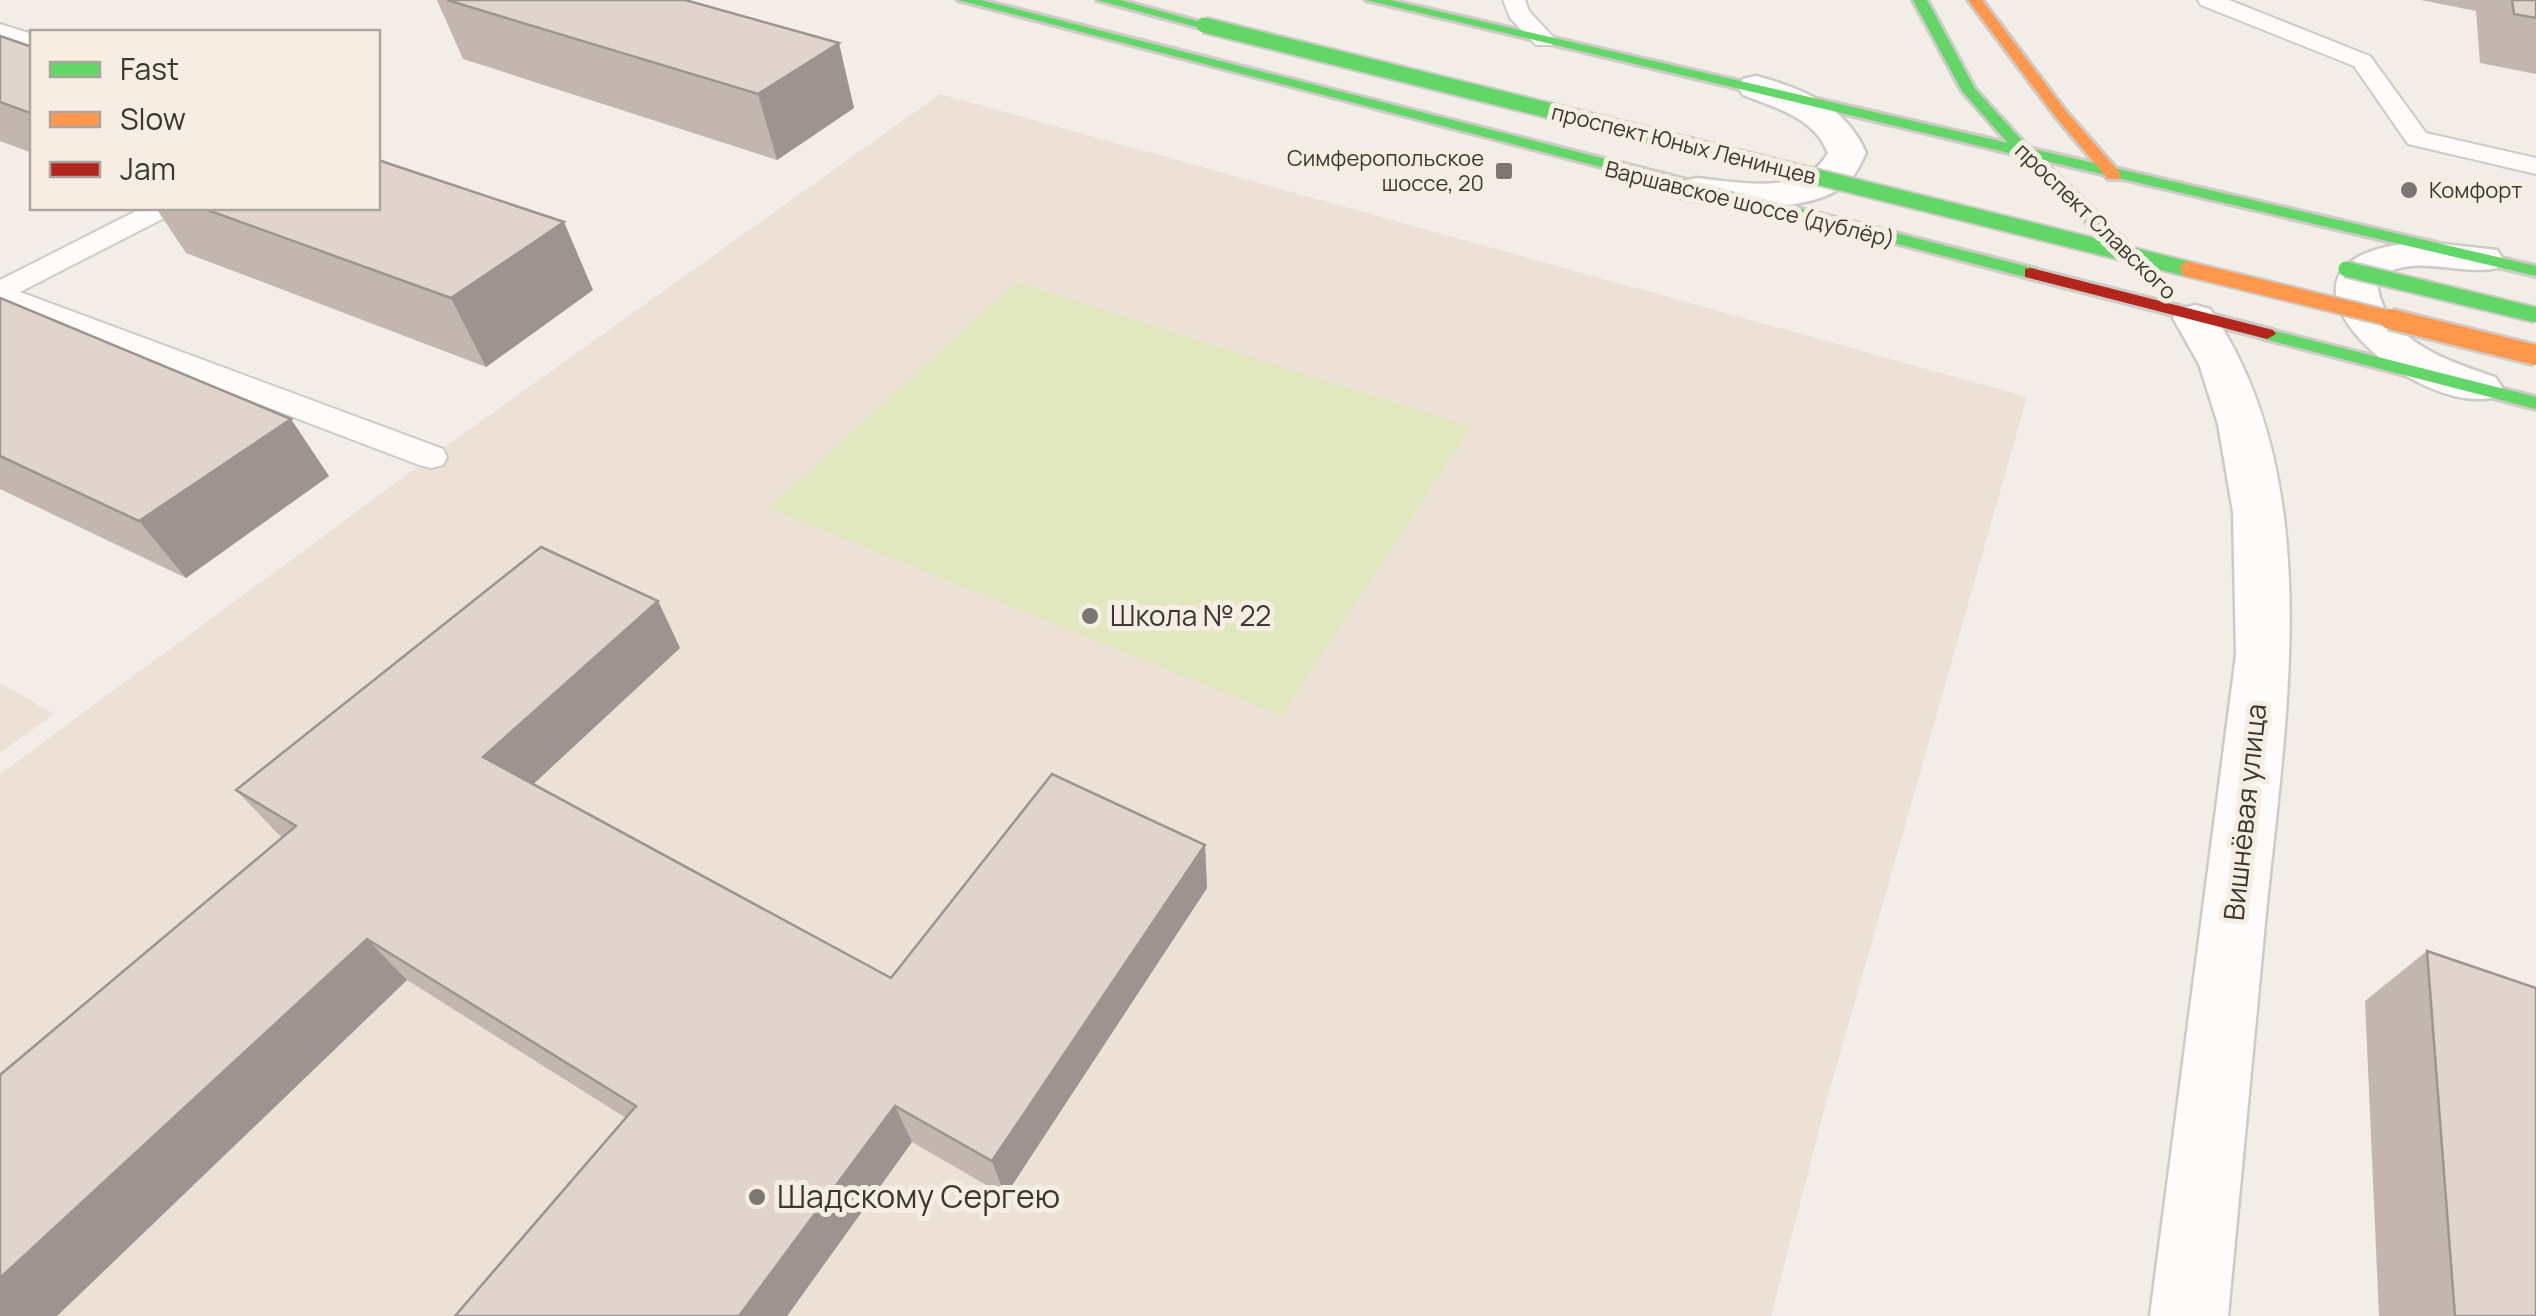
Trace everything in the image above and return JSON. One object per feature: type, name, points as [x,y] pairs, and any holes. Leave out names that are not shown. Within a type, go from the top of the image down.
[{"type":"main road","name":"Варшавское шоссе (дублёр)","points":[[964,0],[2518,398]]},
{"type":"main road","name":"проспект Юных Ленинцев","points":[[1104,0],[2536,355]]},
{"type":"main road","points":[[1373,0],[2536,272]]},
{"type":"main road","name":"проспект Славского","points":[[1920,0],[1969,91],[2022,149],[2194,318]]},
{"type":"main road","name":"проспект Славского","points":[[1975,0],[2060,113],[2111,170],[2126,207],[2026,193]]},
{"type":"main road","points":[[1938,70],[1940,34]]},
{"type":"main road","points":[[1807,99],[1870,102],[1898,97]]},
{"type":"main road","name":"проспект Юных Ленинцев","points":[[1812,142],[1871,156]]},
{"type":"main road","name":"проспект Славского","points":[[2155,240],[2194,318]]},
{"type":"main road","points":[[2315,262],[2536,315]]},
{"type":"street","points":[[1696,190],[1760,194],[1808,189],[1834,175],[1847,153],[1842,132],[1810,108],[1756,88]]},
{"type":"street","points":[[2490,261],[2459,255],[2401,255],[2364,270],[2356,282],[2356,297],[2378,332],[2402,351],[2464,382],[2518,398]]},
{"type":"street","name":"Вишнёвая улица","points":[[2189,1316],[2263,655],[2258,512],[2242,424],[2222,364],[2194,318]]},
{"type":"lane","points":[[1514,0],[1518,13],[1544,40]]},
{"type":"lane","points":[[2208,0],[2362,60],[2417,139],[2536,166]]},
{"type":"lane","points":[[0,30],[30,41]]},
{"type":"lane","points":[[0,294],[158,210]]},
{"type":"lane","points":[[0,294],[432,457]]},
{"type":"shaded area","name":"Школа № 22","points":[[940,94],[2027,397],[1827,1099],[1771,1316],[0,1316],[0,774],[431,457]]},
{"type":"shaded area","points":[[0,683],[54,714],[0,753]]},
{"type":"green space","points":[[1016,282],[1471,427],[1282,716],[768,508]]},
{"type":"building","points":[[447,0],[685,0],[839,43],[758,94]]},
{"type":"building","points":[[2512,0],[2536,0],[2536,18],[2514,14]]},
{"type":"building","points":[[0,36],[30,46],[30,113],[0,102]]},
{"type":"building","points":[[380,161],[564,222],[451,298],[208,210],[380,210]]},
{"type":"building","points":[[0,298],[291,419],[139,521],[0,456]]},
{"type":"building","points":[[541,547],[658,601],[483,757],[891,978],[1052,774],[1205,845],[992,1161],[895,1106],[739,1316],[455,1316],[636,1106],[367,939],[0,1278],[0,1075],[296,826],[236,790]]},
{"type":"building","points":[[2427,951],[2536,988],[2536,1316],[2455,1316]]},
{"type":"traffic: fast","points":[[965,0],[2031,273]]},
{"type":"traffic: fast","points":[[1104,0],[1204,25]]},
{"type":"traffic: fast","points":[[1373,0],[2536,271]]},
{"type":"traffic: fast","points":[[1920,0],[1969,91],[2021,149],[2153,278]]},
{"type":"traffic: fast","points":[[1204,25],[2188,269]]},
{"type":"traffic: fast","points":[[2346,269],[2536,315]]},
{"type":"traffic: fast","points":[[2267,334],[2536,403]]},
{"type":"traffic: slow","points":[[1975,0],[2060,113],[2114,176]]},
{"type":"traffic: slow","points":[[2188,269],[2536,355]]},
{"type":"traffic: jam","points":[[2031,273],[2267,334]]},
{"type":"place","name":"Симферопольское шоссе, 20","points":[[1504,171]]},
{"type":"place","name":"Комфорт","points":[[2409,190]]},
{"type":"place","name":"Школа № 22","points":[[1090,616]]},
{"type":"place","name":"Шадскому Сергею","points":[[757,1197]]}]
